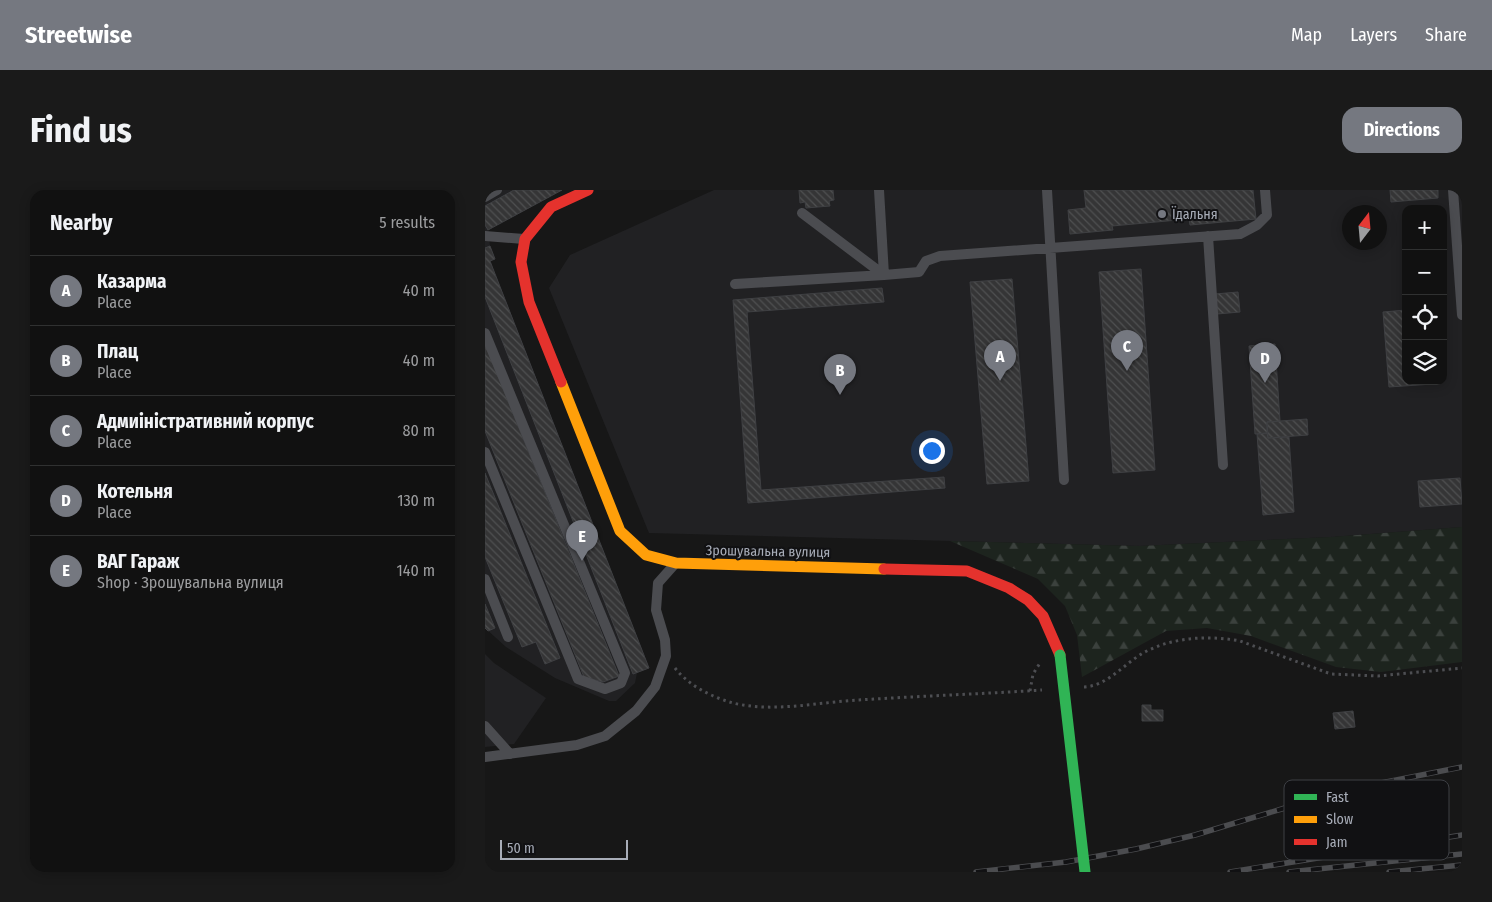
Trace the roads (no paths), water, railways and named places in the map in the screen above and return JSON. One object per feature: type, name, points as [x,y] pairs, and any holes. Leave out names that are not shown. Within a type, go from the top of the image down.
[{"type":"street","points":[[525,239],[551,207],[588,190]]},
{"type":"street","name":"Зрошувальна вулиця","points":[[525,239],[521,262],[529,302],[620,532],[646,555],[676,564],[967,571],[996,580],[1027,600],[1042,615],[1055,639],[1060,655],[1085,872]]},
{"type":"lane","points":[[485,197],[497,190]]},
{"type":"lane","points":[[879,190],[884,275]]},
{"type":"lane","points":[[1047,190],[1064,480]]},
{"type":"lane","points":[[735,284],[919,272],[926,262],[940,256],[1240,234],[1257,226],[1267,215],[1265,190]]},
{"type":"lane","points":[[1453,190],[1459,246],[1462,315]]},
{"type":"lane","points":[[802,212],[884,275]]},
{"type":"lane","points":[[485,236],[525,239]]},
{"type":"lane","points":[[1208,236],[1223,465]]},
{"type":"lane","points":[[485,333],[625,673],[621,683],[605,689],[578,680],[485,452]]},
{"type":"lane","points":[[485,757],[577,745],[605,736],[636,711],[655,687],[666,656],[665,640],[656,610],[658,583],[676,564]]},
{"type":"lane","points":[[485,579],[508,637]]},
{"type":"lane","points":[[485,726],[510,754]]},
{"type":"railway","points":[[1396,780],[1462,767]]},
{"type":"railway","points":[[976,872],[1066,862],[1136,849],[1195,835],[1284,808]]},
{"type":"railway","points":[[1449,837],[1462,835]]},
{"type":"railway","points":[[1449,855],[1462,854]]},
{"type":"railway","points":[[1230,872],[1305,860]]},
{"type":"railway","points":[[1289,872],[1404,860]]},
{"type":"railway","points":[[1389,872],[1462,865]]},
{"type":"place","name":"Їдальня","points":[[1162,214]]},
{"type":"place","name":"Адмиіністративний корпус","points":[[1127,371]]},
{"type":"place","name":"Казарма","points":[[1000,381]]},
{"type":"place","name":"Котельня","points":[[1265,383]]},
{"type":"place","name":"Плац","points":[[840,395]]},
{"type":"place","name":"ВАГ Гараж","points":[[582,561]]}]
